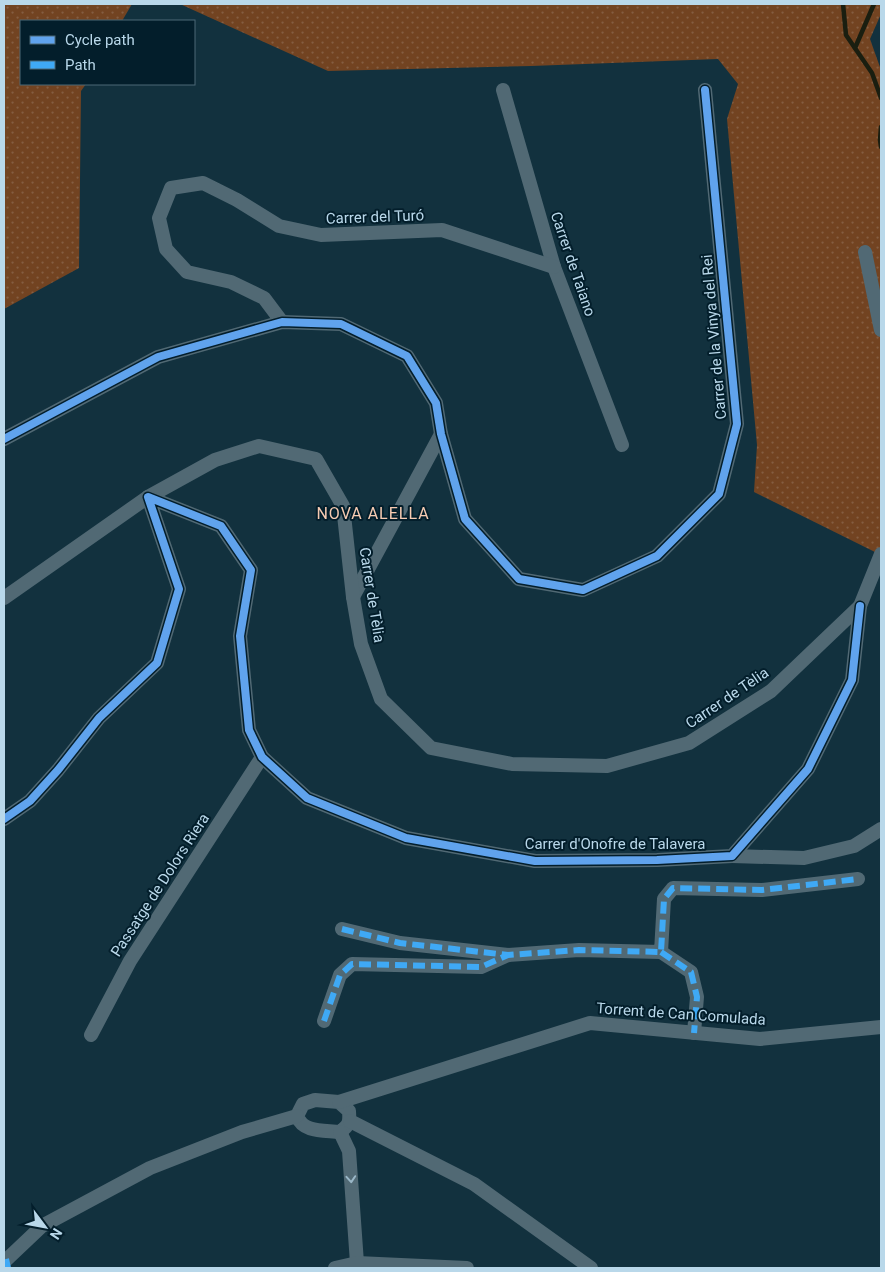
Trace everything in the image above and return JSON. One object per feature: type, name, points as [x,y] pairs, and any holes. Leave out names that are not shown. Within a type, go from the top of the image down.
[{"type":"street","name":"Carrer de Taiano","points":[[503,90],[554,267],[622,445]]},
{"type":"street","name":"Carrer de la Vinya del Rei","points":[[4,439],[158,357],[282,322],[341,324],[407,356],[436,403],[441,434],[466,519],[518,579],[583,590],[657,556],[719,494],[736,424],[705,90]]},
{"type":"street","name":"Carrer del Turó","points":[[282,322],[264,298],[231,282],[188,272],[166,249],[159,218],[171,188],[202,184],[237,200],[279,226],[321,235],[442,230],[554,267]]},
{"type":"street","points":[[865,252],[881,330]]},
{"type":"street","points":[[353,597],[441,434]]},
{"type":"street","name":"Carrer de Tèlia","points":[[4,598],[148,497],[215,460],[260,446],[316,459],[343,506],[353,597],[361,644],[381,700],[431,748],[512,764],[607,766],[689,743],[771,691],[860,606],[881,554]]},
{"type":"street","points":[[4,819],[30,801],[58,770],[99,718],[157,663],[179,589],[148,497]]},
{"type":"street","name":"Carrer d'Onofre de Talavera","points":[[148,497],[221,526],[251,570],[240,636],[249,730],[262,757],[307,798],[406,838],[535,861],[657,860],[732,856],[804,858],[854,846],[881,828]]},
{"type":"street","points":[[732,856],[808,769],[852,680],[860,606]]},
{"type":"street","name":"Passatge de Dolors Riera","points":[[91,1035],[130,961],[262,757]]},
{"type":"street","points":[[662,952],[664,899],[673,888],[762,890],[858,879]]},
{"type":"street","points":[[342,929],[400,943],[508,954],[579,950],[662,952],[691,972],[697,997],[694,1033]]},
{"type":"street","points":[[324,1020],[340,974],[352,964],[481,967],[508,954]]},
{"type":"street","name":"Torrent de Can Comulada","points":[[339,1102],[590,1023],[760,1038],[881,1027]]},
{"type":"street","points":[[315,1100],[339,1102],[349,1111],[350,1121],[340,1132],[308,1129],[299,1122],[297,1116],[303,1104],[315,1100]]},
{"type":"street","points":[[6,1260],[42,1226],[150,1168],[242,1132],[297,1116]]},
{"type":"street","points":[[350,1121],[474,1184],[584,1267]]},
{"type":"street","points":[[340,1132],[349,1152],[356,1263]]},
{"type":"street","points":[[335,1268],[356,1263],[467,1268]]},
{"type":"shaded area","points":[[4,4],[132,4],[123,20],[20,20],[20,85],[85,85],[81,91],[79,268],[4,309]]},
{"type":"shaded area","points":[[180,4],[881,4],[881,14],[870,39],[881,70],[881,555],[754,492],[757,445],[727,119],[738,84],[718,59],[328,71]]},
{"type":"waterway","points":[[843,4],[846,35],[872,73],[881,98]]},
{"type":"waterway","points":[[855,48],[874,4]]},
{"type":"waterway","points":[[881,127],[881,147]]},
{"type":"marked path","points":[[342,929],[400,943],[508,955],[579,950],[661,952],[664,899],[673,888],[762,890],[858,879]]},
{"type":"marked path","points":[[661,952],[691,972],[697,997],[694,1033]]},
{"type":"marked path","points":[[324,1021],[340,975],[352,964],[481,967],[508,955]]},
{"type":"marked path","points":[[6,1259],[8,1268]]},
{"type":"cycle path","points":[[4,439],[158,357],[282,322],[341,324],[407,356],[436,403],[441,434],[465,519],[519,579],[583,590],[657,556],[719,494],[737,424],[705,90]]},
{"type":"cycle path","points":[[4,819],[30,801],[58,770],[99,718],[157,663],[179,589],[148,497],[221,526],[251,570],[240,636],[249,730],[262,757],[307,798],[406,838],[535,861],[657,860],[732,856],[808,769],[852,680],[860,606]]},
{"type":"district","name":"NOVA ALELLA","points":[[373,513]]}]
